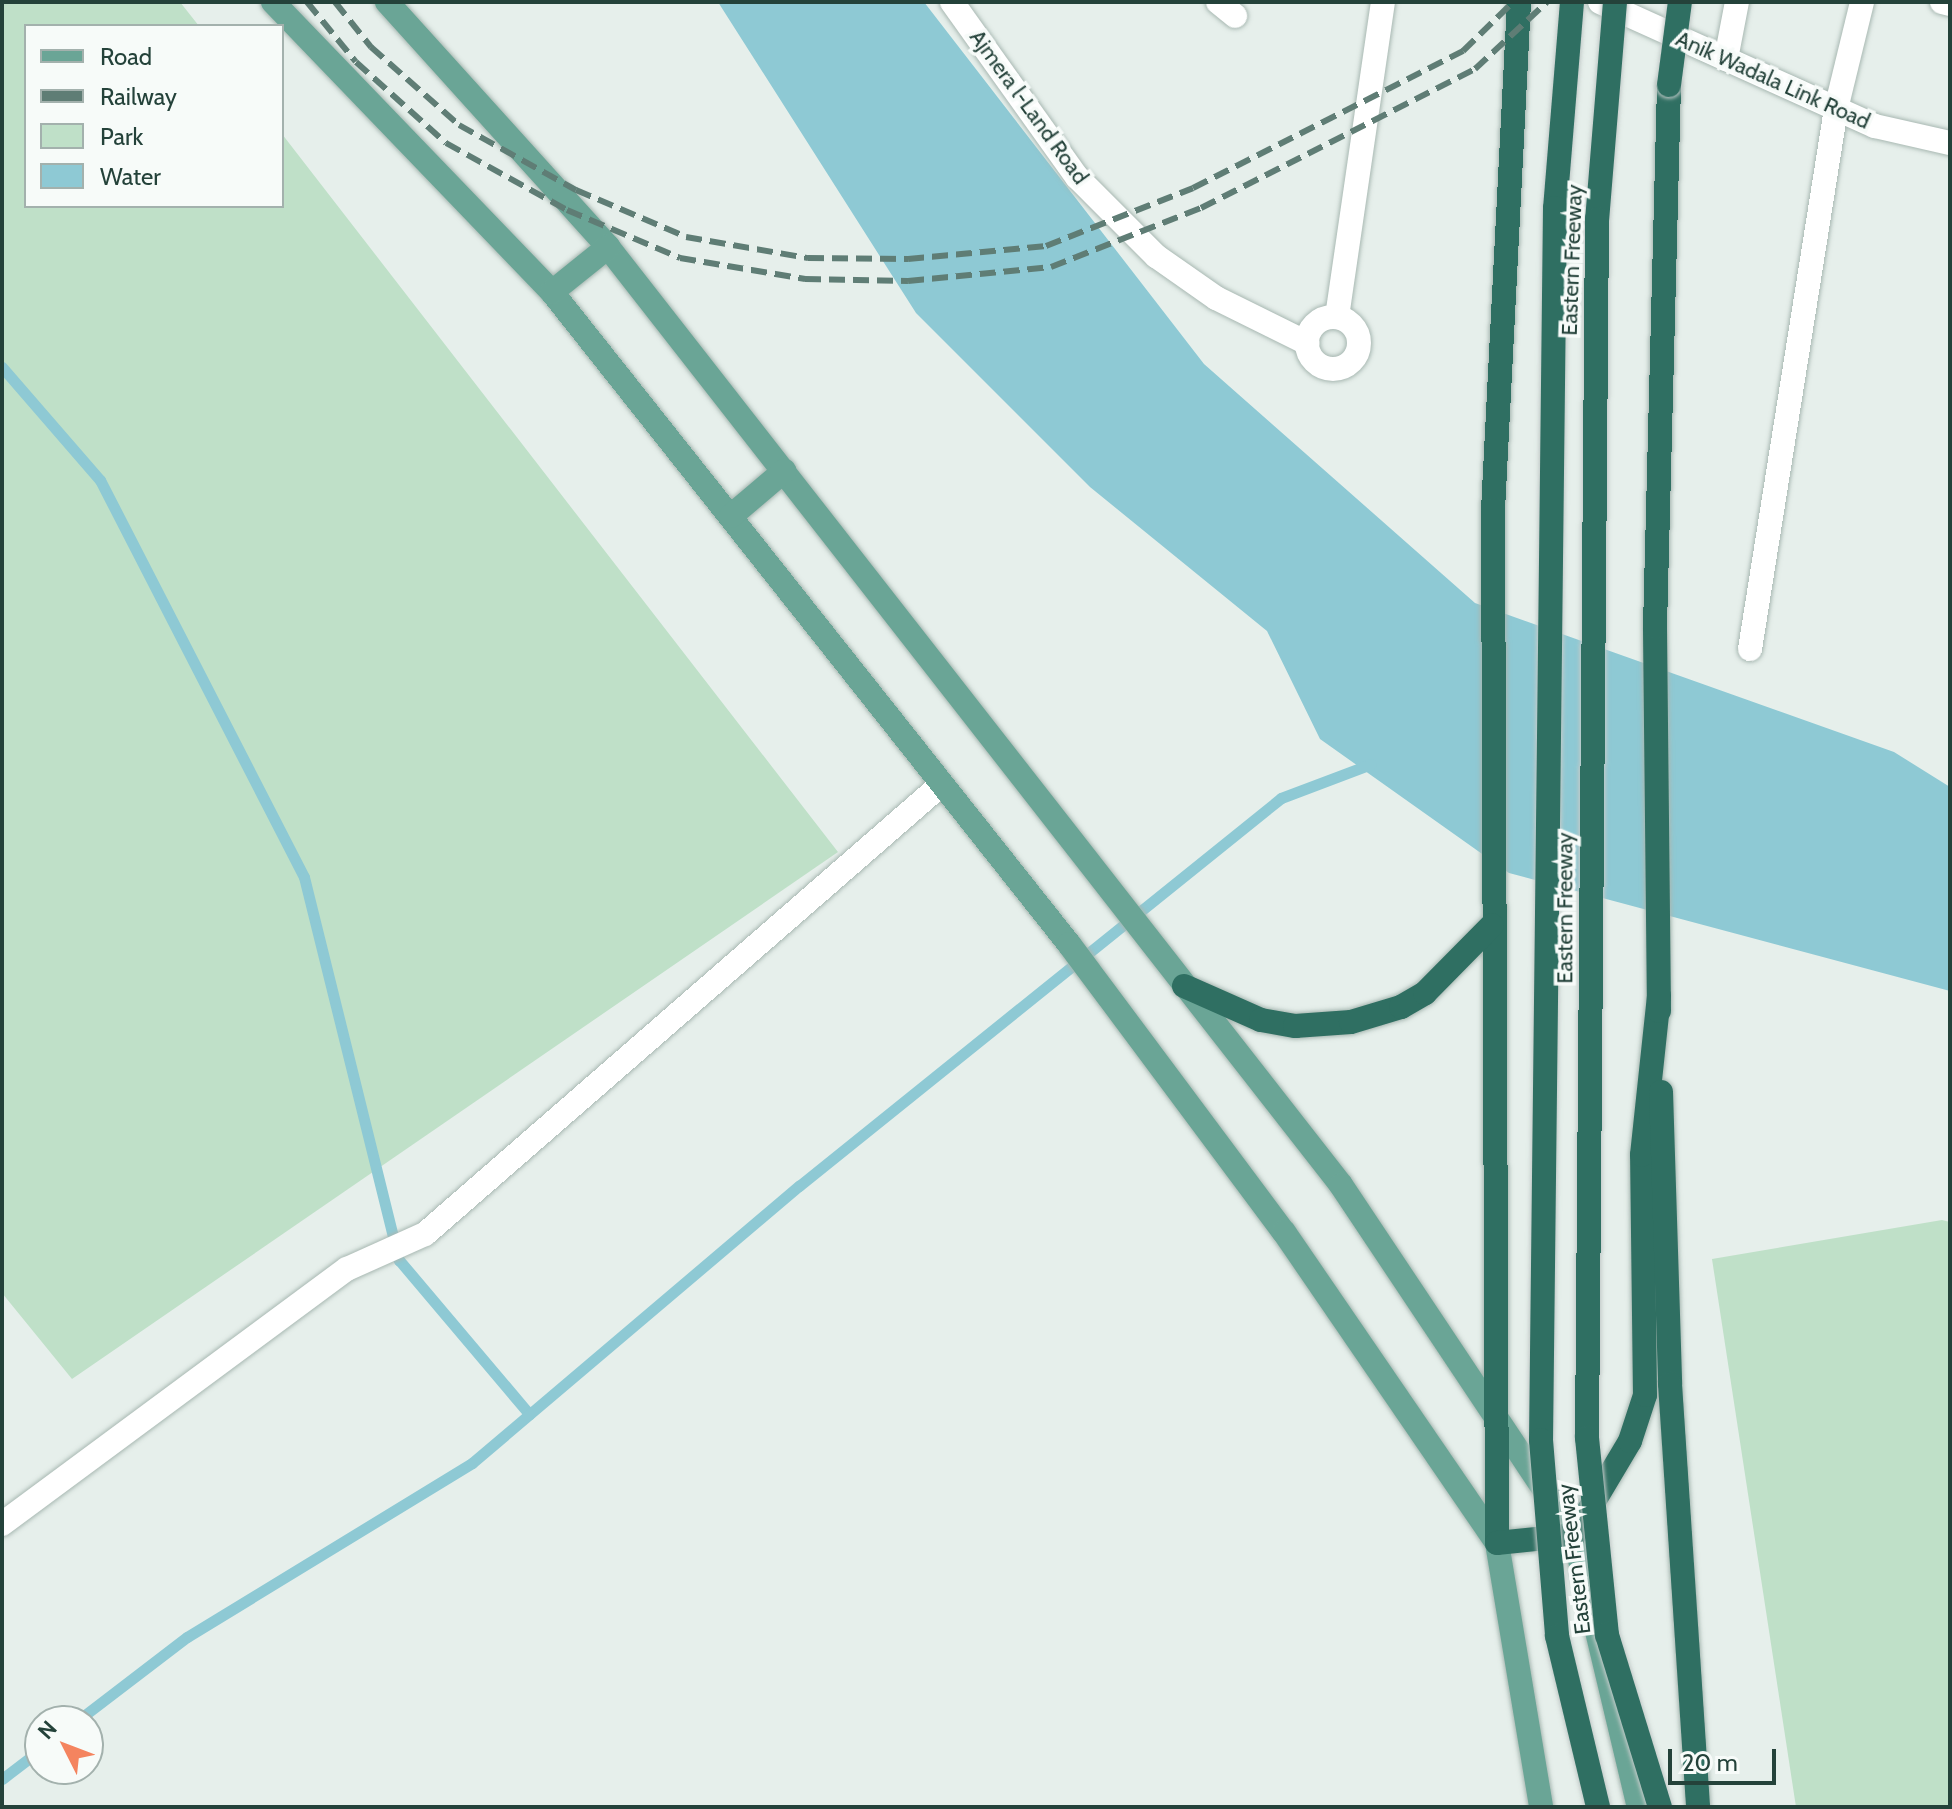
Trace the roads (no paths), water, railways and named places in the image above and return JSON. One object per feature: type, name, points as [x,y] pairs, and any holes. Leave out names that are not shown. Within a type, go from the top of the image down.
[{"type":"highway","points":[[1519,2],[1494,564],[1491,894],[1497,1543],[1574,1535],[1630,1441],[1645,1395],[1642,1155],[1659,996]]},
{"type":"highway","name":"Eastern Freeway","points":[[1572,2],[1555,208],[1541,1440],[1557,1636],[1598,1807]]},
{"type":"highway","name":"Eastern Freeway","points":[[1615,2],[1597,219],[1587,1438],[1607,1635],[1660,1807]]},
{"type":"highway","points":[[1680,2],[1669,85],[1655,627],[1659,996],[1670,1384],[1698,1807]]},
{"type":"highway","points":[[1184,986],[1261,1020],[1309,1026],[1351,1022],[1401,1007],[1425,993],[1492,925]]},
{"type":"main road","points":[[273,2],[552,292],[1069,944],[1284,1232],[1497,1543],[1541,1807]]},
{"type":"main road","points":[[387,2],[608,247],[1341,1185],[1496,1413],[1574,1535],[1639,1807]]},
{"type":"main road","points":[[552,292],[608,247]]},
{"type":"main road","points":[[731,516],[784,471]]},
{"type":"street","name":"Ajmera l-Land Road","points":[[953,2],[1077,177],[1156,256],[1216,298],[1307,343]]},
{"type":"street","points":[[1337,317],[1383,2]]},
{"type":"street","name":"Anik Wadala Link Road","points":[[1600,2],[1875,126],[1950,143]]},
{"type":"street","points":[[1726,59],[1737,2]]},
{"type":"street","points":[[1750,649],[1836,109],[1862,2]]},
{"type":"street","points":[[1942,2],[1950,4]]},
{"type":"street","points":[[1337,317],[1357,332],[1359,348],[1351,363],[1326,369],[1312,360],[1307,343],[1313,326],[1337,317]]},
{"type":"street","points":[[2,1524],[347,1269],[425,1234],[942,784]]},
{"type":"water","points":[[718,2],[924,2],[1204,364],[1475,603],[1894,752],[1950,787],[1950,991],[1509,873],[1320,739],[1267,631],[1090,487],[916,313]]},
{"type":"waterway","points":[[2,367],[100,480],[304,877],[399,1260],[529,1414]]},
{"type":"waterway","points":[[98,1705],[187,1637],[472,1463],[799,1186],[1281,798],[1371,764]]},
{"type":"waterway","points":[[2,1779],[24,1762]]},
{"type":"railway","points":[[307,2],[356,62],[446,143],[567,210],[680,258],[805,279],[908,281],[1051,267],[1201,208],[1475,69],[1547,2]]},
{"type":"railway","points":[[335,2],[371,47],[459,125],[576,190],[686,237],[808,258],[908,259],[1046,246],[1193,188],[1463,51],[1513,2]]}]
